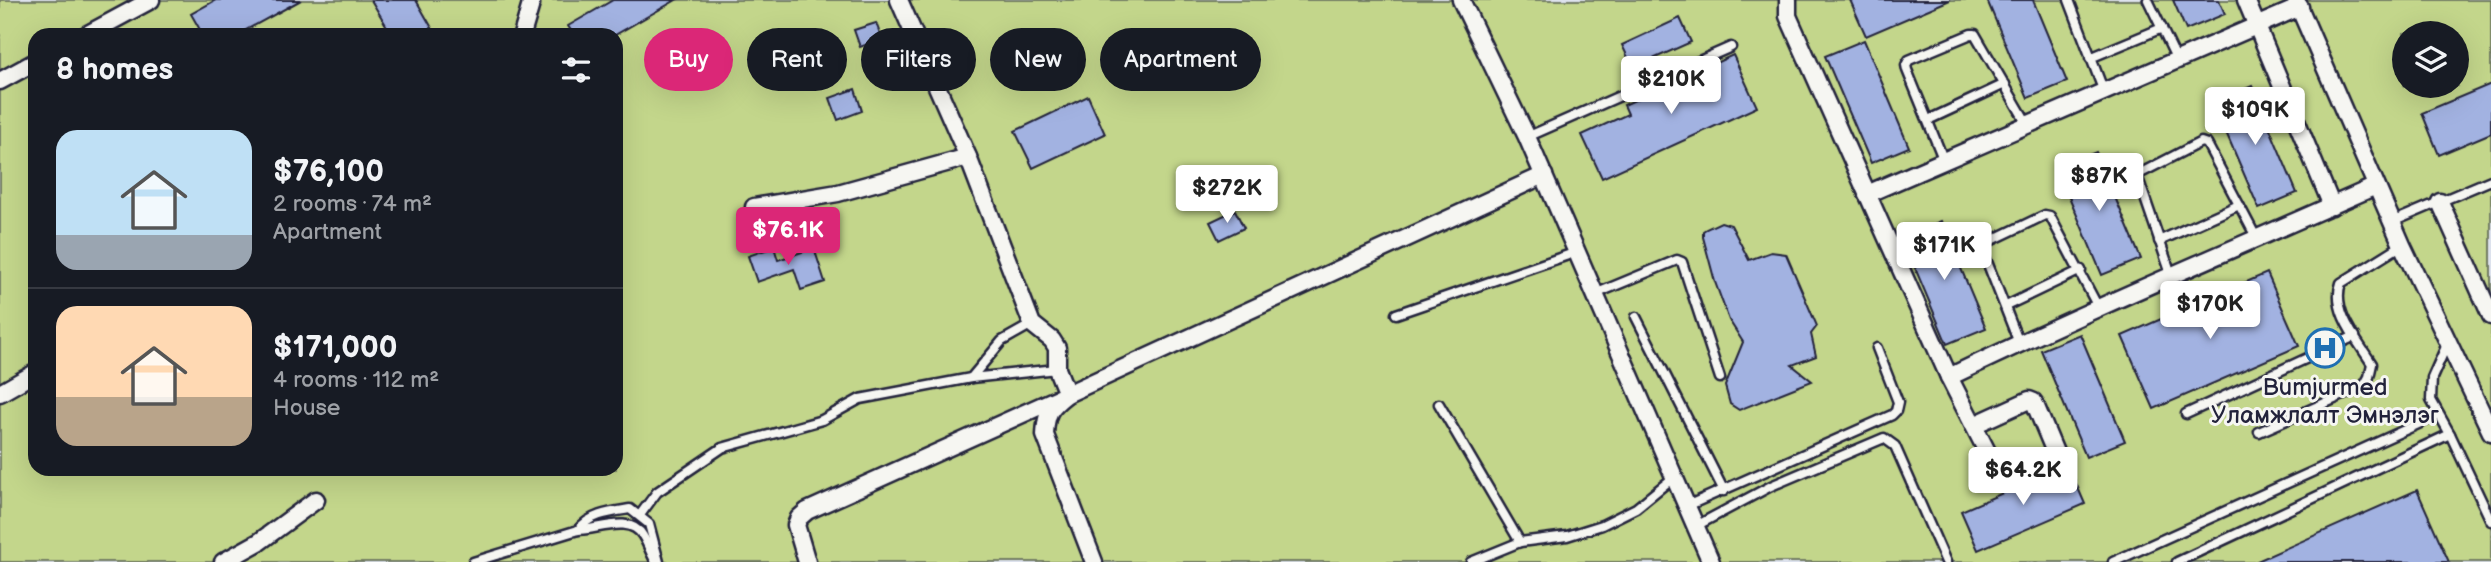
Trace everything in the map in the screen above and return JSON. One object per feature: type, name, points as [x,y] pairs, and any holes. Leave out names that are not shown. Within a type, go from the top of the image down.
[{"type":"street","points":[[99,28],[151,0]]},
{"type":"street","points":[[524,28],[530,0]]},
{"type":"street","points":[[899,0],[968,157],[1032,324],[1052,340],[1057,348],[1057,369],[1067,394]]},
{"type":"street","points":[[1461,0],[1544,175],[1712,562]]},
{"type":"street","points":[[1788,0],[1788,16],[1867,194],[1949,377],[2001,479],[2006,481],[2057,457],[2034,402],[2029,400],[1974,425]]},
{"type":"street","points":[[2246,0],[2332,206]]},
{"type":"street","points":[[1867,194],[2256,26],[2298,4],[2402,245],[2491,432]]},
{"type":"street","points":[[0,81],[28,66]]},
{"type":"street","points":[[754,207],[838,193],[968,157]]},
{"type":"street","points":[[807,562],[796,525],[807,511],[1544,175]]},
{"type":"street","points":[[1949,377],[2098,307],[2376,186]]},
{"type":"street","points":[[2440,202],[2491,316]]},
{"type":"street","points":[[0,393],[28,377]]},
{"type":"street","points":[[1067,394],[1051,407],[1046,419],[1045,435],[1094,562]]},
{"type":"street","points":[[223,562],[259,542],[316,500]]},
{"type":"lane","points":[[2069,0],[2104,92]]},
{"type":"lane","points":[[2148,0],[2177,60]]},
{"type":"lane","points":[[2091,58],[2162,28]]},
{"type":"lane","points":[[1944,161],[1907,70],[1909,60],[1975,34],[2028,125]]},
{"type":"lane","points":[[1527,137],[1731,47]]},
{"type":"lane","points":[[1928,120],[2005,84]]},
{"type":"lane","points":[[2172,277],[2137,175],[2201,142],[2207,144],[2257,239]]},
{"type":"lane","points":[[2392,222],[2491,180]]},
{"type":"lane","points":[[2159,241],[2239,205]]},
{"type":"lane","points":[[2019,343],[1982,249],[1984,244],[2045,215],[2050,216],[2081,270],[2098,307]]},
{"type":"lane","points":[[2259,432],[2364,386],[2372,364],[2340,311],[2337,292],[2341,283],[2402,245]]},
{"type":"lane","points":[[1396,314],[1577,252]]},
{"type":"lane","points":[[1595,294],[1676,260],[1682,262],[1720,378]]},
{"type":"lane","points":[[2006,306],[2081,270]]},
{"type":"lane","points":[[1636,317],[1724,491]]},
{"type":"lane","points":[[971,378],[1002,341],[1032,324]]},
{"type":"lane","points":[[2186,414],[2355,336]]},
{"type":"lane","points":[[2448,342],[2432,378],[2431,400],[2491,521]]},
{"type":"lane","points":[[1687,506],[1892,415],[1898,402],[1877,348]]},
{"type":"lane","points":[[640,515],[657,492],[722,448],[821,420],[860,400],[971,378],[1057,369]]},
{"type":"lane","points":[[1439,404],[1520,542]]},
{"type":"lane","points":[[2113,562],[2438,415]]},
{"type":"lane","points":[[2176,562],[2450,434]]},
{"type":"lane","points":[[1696,526],[1771,485],[1884,438],[1895,446],[1946,562]]},
{"type":"lane","points":[[1471,562],[1520,542],[1567,536],[1602,525],[1636,508],[1674,477]]},
{"type":"lane","points":[[578,530],[584,522],[609,512],[630,509],[649,524],[657,562]]},
{"type":"lane","points":[[473,562],[578,530],[630,525],[643,535],[657,562]]},
{"type":"green space","points":[[0,0],[2491,0],[2491,562],[0,562]]},
{"type":"building","points":[[216,0],[301,0],[250,28],[199,28],[191,14]]},
{"type":"building","points":[[371,0],[416,0],[432,28],[388,28]]},
{"type":"building","points":[[613,0],[676,0],[623,30],[623,28],[568,26]]},
{"type":"building","points":[[1850,0],[1950,0],[1866,36]]},
{"type":"building","points":[[1987,0],[2033,0],[2067,82],[2028,98]]},
{"type":"building","points":[[2173,0],[2219,0],[2225,14],[2186,30]]},
{"type":"building","points":[[1680,18],[1691,42],[1633,68],[1622,45]]},
{"type":"building","points":[[876,23],[878,28],[861,28],[860,47],[854,30]]},
{"type":"building","points":[[1864,40],[1909,147],[1871,163],[1825,56]]},
{"type":"building","points":[[1733,55],[1757,107],[1602,178],[1582,135],[1628,114],[1624,105]]},
{"type":"building","points":[[2491,84],[2491,133],[2439,155],[2422,113],[2458,98],[2469,98],[2469,93]]},
{"type":"building","points":[[2252,86],[2297,193],[2259,209],[2213,102]]},
{"type":"building","points":[[855,89],[862,111],[838,120],[830,98]]},
{"type":"building","points":[[1088,96],[1105,134],[1033,168],[1015,131]]},
{"type":"building","points":[[2096,152],[2141,259],[2102,275],[2057,168]]},
{"type":"building","points":[[1235,210],[1244,228],[1219,240],[1210,222]]},
{"type":"building","points":[[1941,221],[1986,328],[1947,344],[1902,237]]},
{"type":"building","points":[[1721,222],[1731,225],[1749,260],[1771,252],[1786,254],[1817,326],[1811,334],[1816,356],[1792,365],[1812,381],[1739,410],[1730,404],[1725,386],[1743,342],[1729,320],[1703,237],[1703,231]]},
{"type":"building","points":[[774,247],[778,260],[814,248],[825,282],[801,290],[794,269],[757,282],[748,256]]},
{"type":"building","points":[[2267,273],[2299,346],[2154,409],[2122,336]]},
{"type":"building","points":[[2080,334],[2125,441],[2086,457],[2041,350]]},
{"type":"building","points":[[2068,465],[2085,504],[1978,550],[1961,511]]},
{"type":"building","points":[[2417,490],[2449,562],[2255,562]]},
{"type":"place","name":"Bumjurmed Уламжлалт Эмнэлэг","points":[[2325,348]]}]
